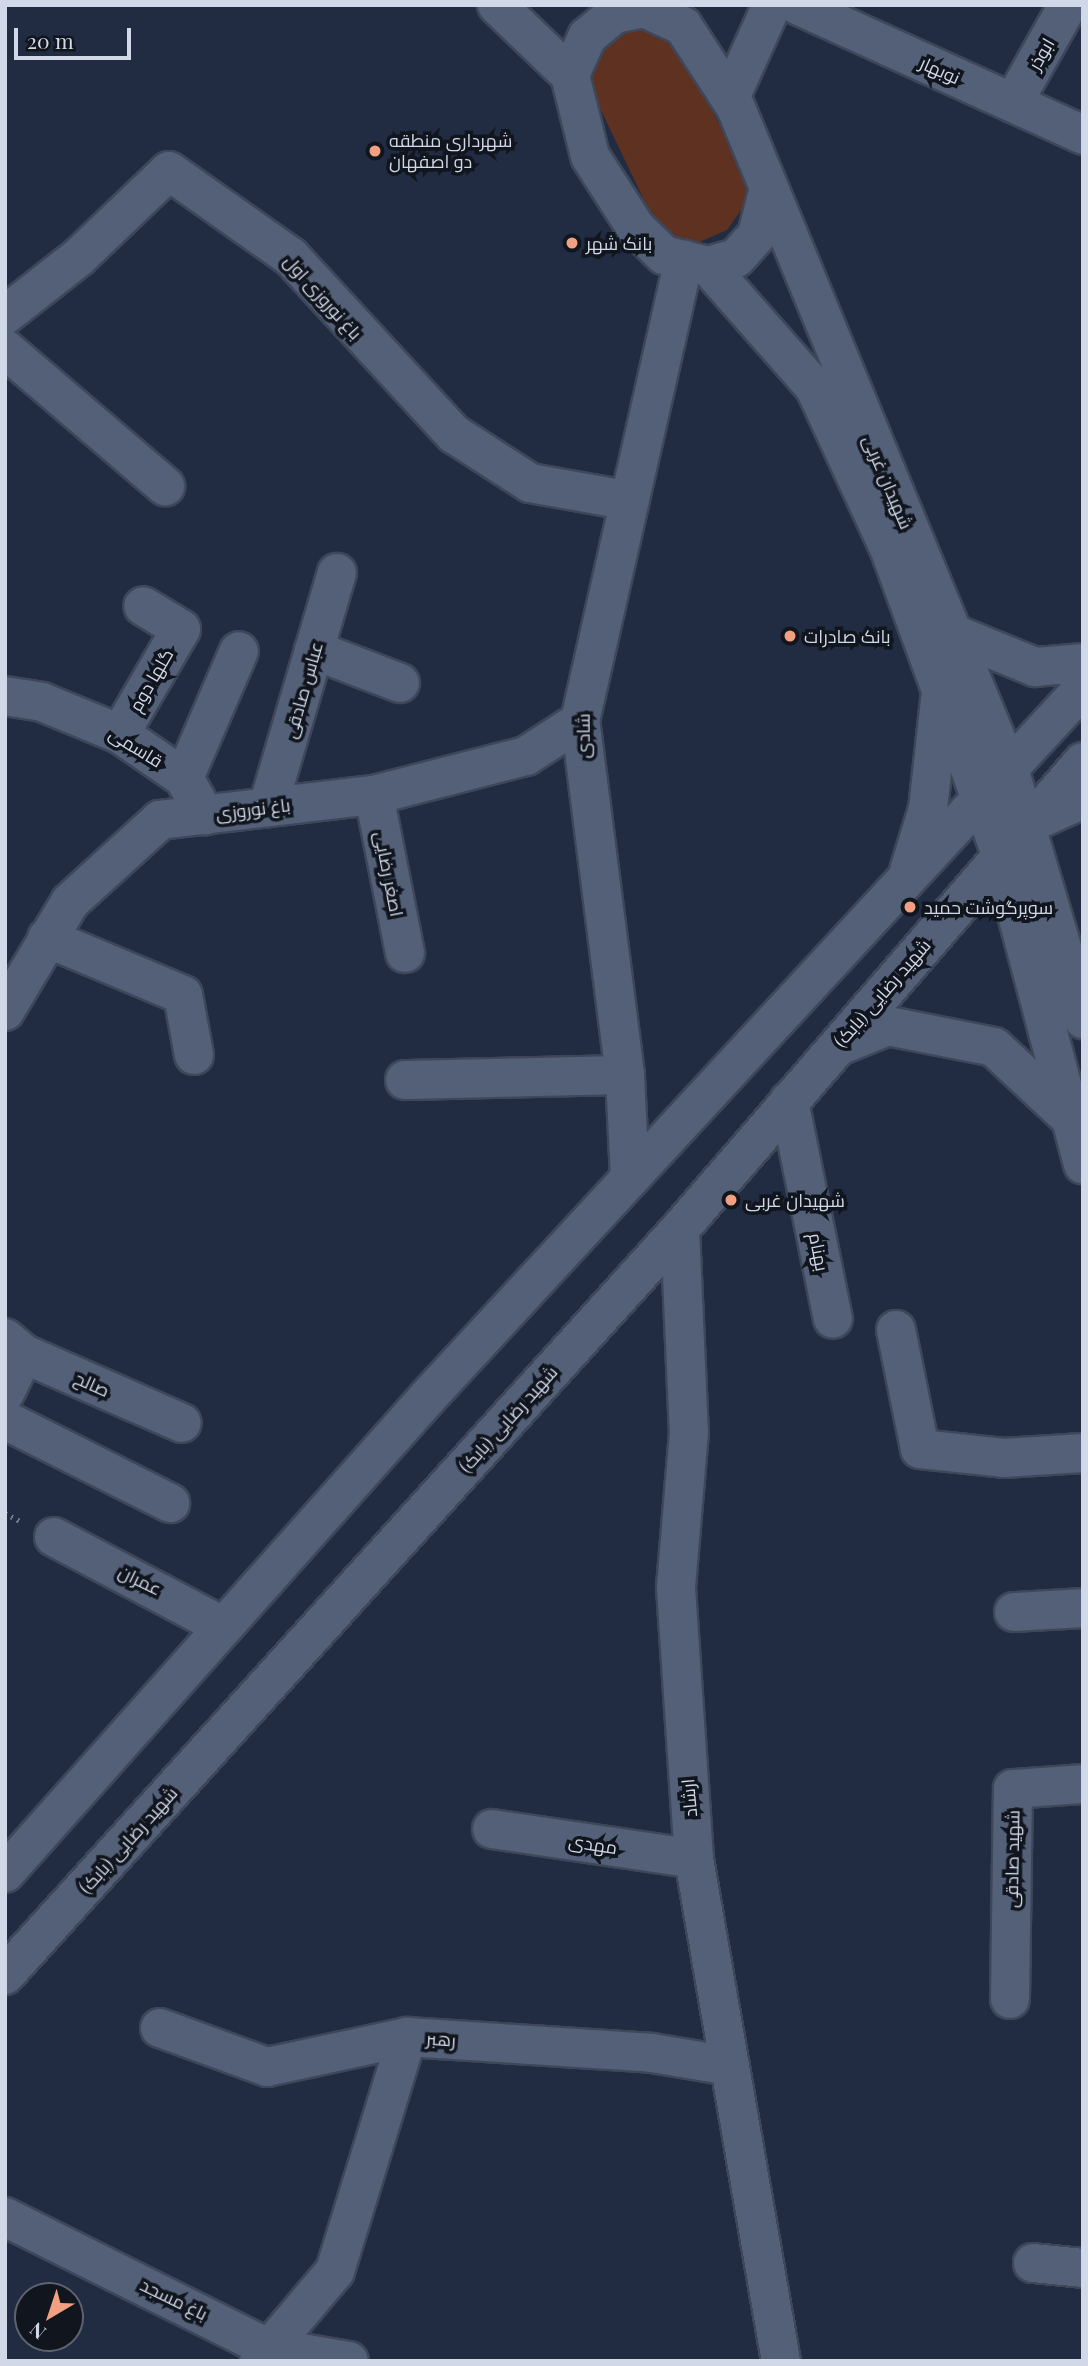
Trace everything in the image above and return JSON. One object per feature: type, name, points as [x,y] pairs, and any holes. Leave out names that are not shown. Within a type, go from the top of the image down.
[{"type":"street","points":[[497,5],[570,75],[590,156],[636,229],[664,255],[696,263],[736,258],[757,235],[768,191]]},
{"type":"street","points":[[730,98],[772,5]]},
{"type":"street","name":"نوبهار","points":[[797,5],[1083,135]]},
{"type":"street","name":"ابوذر","points":[[1013,103],[1068,5]]},
{"type":"street","points":[[570,75],[587,37],[605,9],[665,9]]},
{"type":"street","name":"شهیدان غربی","points":[[665,9],[683,26],[730,98],[952,633],[996,785]]},
{"type":"street","name":"باغ نوروزی اول","points":[[5,315],[79,257],[169,171],[291,257],[454,434],[530,483],[625,500]]},
{"type":"street","name":"شهیدان غربی","points":[[696,263],[815,388],[889,548],[941,688],[996,785]]},
{"type":"street","name":"شادی","points":[[630,1178],[625,1075],[580,721],[625,500],[696,263]]},
{"type":"street","points":[[5,348],[165,486]]},
{"type":"street","name":"عباس صادقی","points":[[268,807],[337,573]]},
{"type":"street","name":"گلها دوم","points":[[120,734],[181,629],[143,606]]},
{"type":"street","points":[[952,633],[1035,667],[1083,663]]},
{"type":"street","points":[[314,650],[400,683]]},
{"type":"street","points":[[184,778],[239,651]]},
{"type":"street","points":[[905,881],[928,809],[941,688]]},
{"type":"street","points":[[5,1872],[630,1178],[1083,688]]},
{"type":"street","name":"قاسمی","points":[[5,696],[41,702],[120,734],[184,778],[205,815]]},
{"type":"street","name":"باغ نوروزی","points":[[5,1011],[70,902],[160,820],[374,795],[526,756],[580,721]]},
{"type":"street","name":"شهید رضایی (بابک)","points":[[5,1975],[680,1229],[1083,762]]},
{"type":"street","points":[[996,785],[1028,824],[1083,1019]]},
{"type":"street","points":[[996,785],[1001,854],[1083,1164]]},
{"type":"street","name":"اصغر رضایی","points":[[374,795],[405,953]]},
{"type":"street","points":[[1028,824],[1083,799]]},
{"type":"street","points":[[47,938],[183,995],[194,1055]]},
{"type":"street","points":[[834,1048],[888,1026],[994,1047],[1069,1117]]},
{"type":"street","points":[[405,1080],[625,1075]]},
{"type":"street","name":"بهنام","points":[[789,1101],[833,1320]]},
{"type":"street","name":"ارشاد","points":[[680,1229],[688,1432],[676,1588],[694,1859],[781,2361]]},
{"type":"street","points":[[896,1331],[919,1449],[1003,1458],[1083,1453]]},
{"type":"street","points":[[5,1393],[15,1346]]},
{"type":"street","name":"صالح","points":[[15,1346],[183,1423]]},
{"type":"street","points":[[5,1420],[170,1503]]},
{"type":"street","name":"عمران","points":[[54,1537],[223,1627]]},
{"type":"street","points":[[1014,1612],[1083,1608]]},
{"type":"street","name":"شهید صادقی","points":[[1010,1999],[1013,1789],[1083,1784]]},
{"type":"street","name":"مهدی","points":[[492,1829],[694,1859]]},
{"type":"street","name":"رهبر","points":[[160,2028],[267,2067],[407,2037],[652,2053],[730,2066]]},
{"type":"street","points":[[263,2354],[335,2271],[407,2037]]},
{"type":"street","name":"باغ مسجد","points":[[5,2217],[263,2354],[349,2361]]},
{"type":"street","points":[[1033,2263],[1083,2268]]},
{"type":"shaded area","points":[[633,29],[658,29],[677,43],[745,174],[747,202],[727,230],[697,243],[674,239],[654,221],[597,102],[589,70],[608,43]]},
{"type":"place","name":"شهرداری منطقه دو اصفهان","points":[[375,151]]},
{"type":"place","name":"بانک شهر","points":[[572,243]]},
{"type":"place","name":"بانک صادرات","points":[[790,636]]},
{"type":"place","name":"سوپرگوشت حمید","points":[[910,907]]},
{"type":"place","name":"شهیدان غربی","points":[[731,1200]]}]
